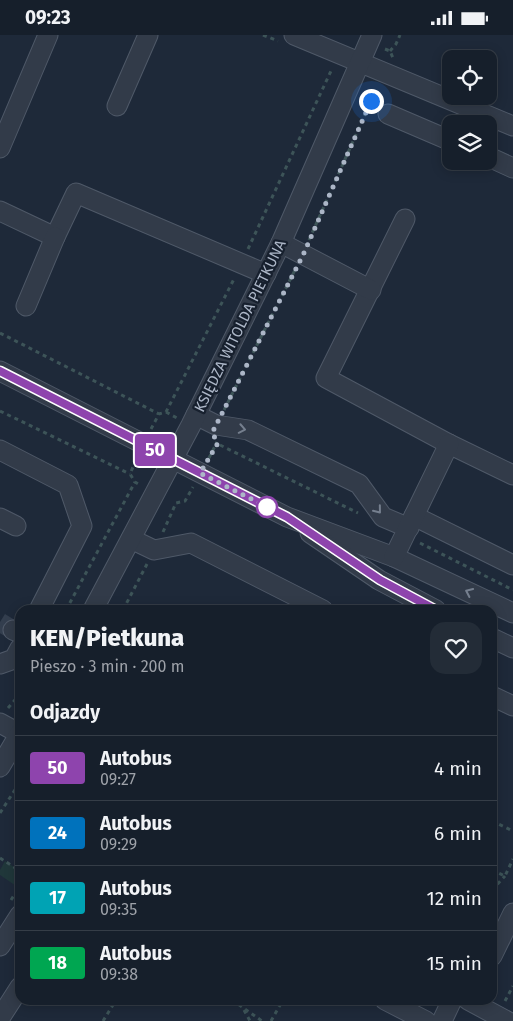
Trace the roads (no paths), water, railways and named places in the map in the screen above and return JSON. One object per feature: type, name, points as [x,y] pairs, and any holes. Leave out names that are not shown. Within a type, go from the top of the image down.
[{"type":"street","points":[[0,147],[48,35]]},
{"type":"street","points":[[118,106],[148,35]]},
{"type":"street","points":[[294,35],[513,126]]},
{"type":"street","name":"KSIĘDZA WITOLDA PIETKUNA","points":[[95,605],[196,415],[266,274],[372,35]]},
{"type":"street","points":[[388,114],[442,137]]},
{"type":"street","points":[[497,161],[513,168]]},
{"type":"street","points":[[26,306],[76,193],[266,274]]},
{"type":"street","points":[[0,211],[55,237]]},
{"type":"street","points":[[405,219],[371,291],[326,378],[513,475]]},
{"type":"street","points":[[281,243],[371,291]]},
{"type":"street","points":[[0,371],[287,517],[394,557],[496,605]]},
{"type":"street","points":[[196,415],[216,425],[248,429],[359,485],[383,517],[412,522],[513,565]]},
{"type":"street","points":[[394,557],[450,444]]},
{"type":"street","points":[[0,450],[68,485],[82,526],[42,605]]},
{"type":"street","points":[[287,517],[380,580],[427,605]]},
{"type":"street","points":[[131,539],[154,550],[191,543],[313,605]]},
{"type":"street","points":[[497,605],[513,613]]},
{"type":"street","points":[[497,640],[513,648]]},
{"type":"street","points":[[0,664],[15,657]]},
{"type":"street","points":[[497,698],[513,706]]},
{"type":"street","points":[[0,723],[15,731]]},
{"type":"street","points":[[0,767],[15,742]]},
{"type":"street","points":[[497,946],[513,913]]},
{"type":"street","points":[[0,946],[15,923]]},
{"type":"street","points":[[0,1018],[15,995]]},
{"type":"street","points":[[395,1005],[426,1021]]},
{"type":"street","points":[[442,1021],[450,1005]]},
{"type":"street","points":[[477,1005],[507,1021]]},
{"type":"tunnel","points":[[0,622],[13,630]]}]
